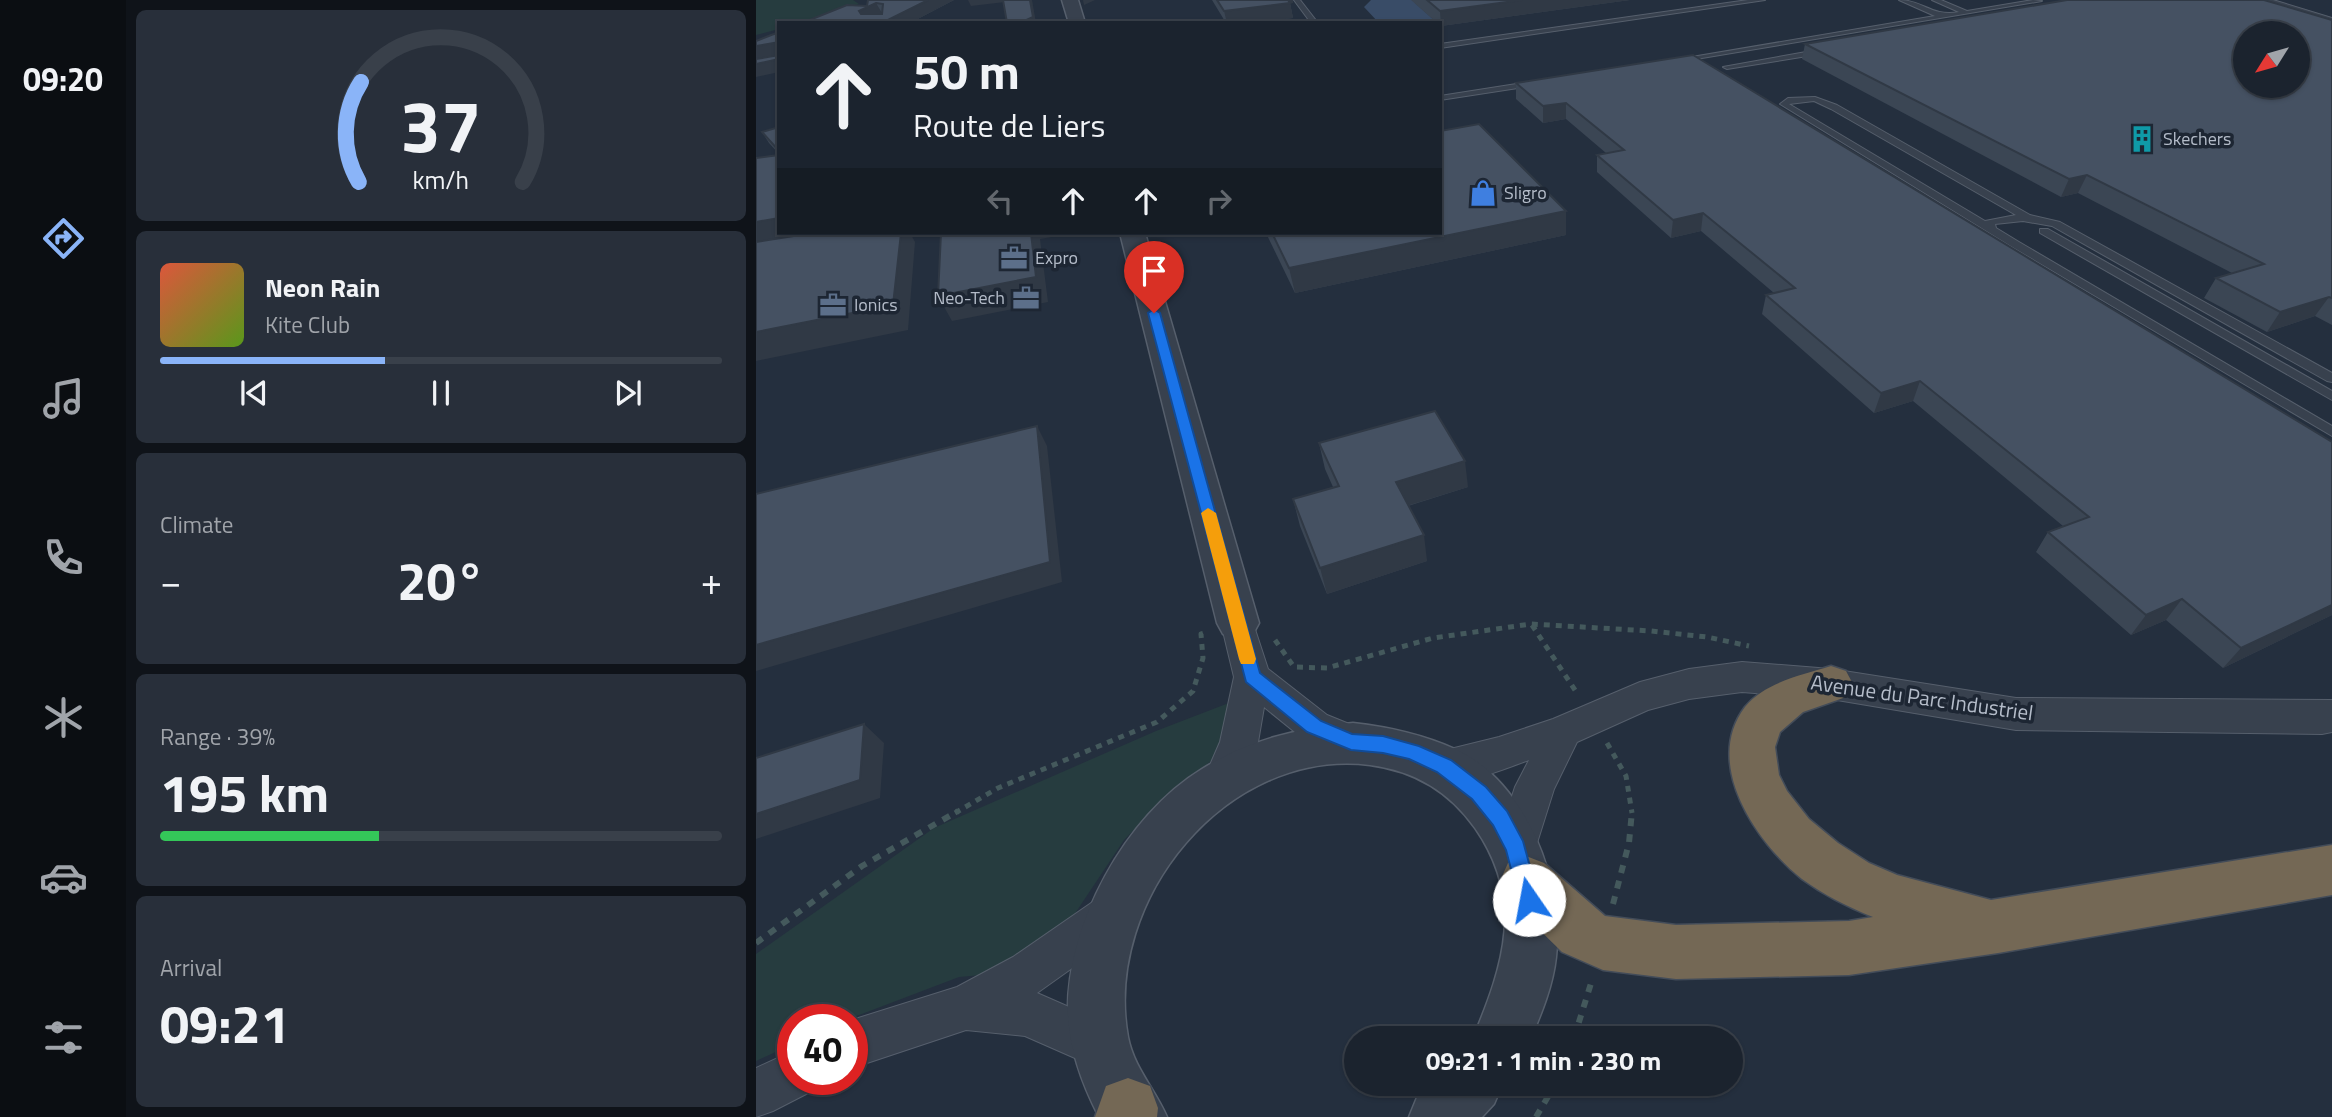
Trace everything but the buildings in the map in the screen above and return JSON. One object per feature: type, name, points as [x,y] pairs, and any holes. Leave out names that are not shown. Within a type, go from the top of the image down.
[{"type":"highway","points":[[1831,684],[1803,690],[1777,703],[1758,726],[1753,739],[1753,767],[1757,784],[1773,813],[1798,843],[1850,881],[1909,905],[1998,926]]},
{"type":"highway","points":[[1521,865],[1564,919],[1581,933],[1603,943],[1676,952],[1849,948],[2332,870]]},
{"type":"street","points":[[1070,0],[1076,21]]},
{"type":"street","points":[[1133,235],[1252,677],[1239,742],[1222,781]]},
{"type":"street","points":[[1252,677],[1314,726],[1351,742]]},
{"type":"street","name":"Avenue du Parc Industriel","points":[[1444,766],[1499,754],[1640,697],[1715,679],[1763,677],[1831,684],[2017,714],[2322,719],[2332,716]]},
{"type":"street","points":[[1521,865],[1535,788],[1578,723]]},
{"type":"street","points":[[1130,1114],[1107,1066],[1100,1045],[1097,1019],[1098,972],[1113,913],[1141,860],[1180,814],[1222,781],[1270,757],[1317,745],[1351,742],[1393,747],[1444,766],[1479,793],[1500,818],[1521,865],[1531,918],[1529,958],[1519,998],[1507,1026]]},
{"type":"street","points":[[868,1039],[965,1007],[1029,973],[1113,913]]},
{"type":"street","points":[[965,1007],[1025,1013],[1051,1021],[1100,1045]]},
{"type":"street","points":[[756,1094],[777,1083]]},
{"type":"lane","points":[[1297,0],[1313,21]]},
{"type":"lane","points":[[1442,38],[1714,0]]},
{"type":"lane","points":[[1442,46],[1762,0]]},
{"type":"lane","points":[[1902,0],[1944,17]]},
{"type":"lane","points":[[1935,0],[1967,13]]},
{"type":"lane","points":[[2003,0],[2017,5]]},
{"type":"lane","points":[[1669,61],[2039,1],[2036,0]]},
{"type":"lane","points":[[2266,0],[2332,19]]},
{"type":"lane","points":[[1979,5],[1990,9]]},
{"type":"lane","points":[[1727,67],[1839,48]]},
{"type":"lane","points":[[1756,62],[1774,72]]},
{"type":"lane","points":[[1442,98],[1549,81]]},
{"type":"lane","points":[[2332,378],[2056,224],[2009,208],[1833,107],[1803,98],[1788,100],[1784,104],[2332,432]]},
{"type":"lane","points":[[1991,229],[1990,222],[2004,217],[2032,217]]},
{"type":"lane","points":[[2044,231],[2332,396]]},
{"type":"path","points":[[756,943],[862,866],[998,788],[1157,722],[1193,691],[1203,658],[1201,634],[1238,623]]},
{"type":"path","points":[[1531,624],[1578,723],[1628,778],[1633,800],[1628,844],[1603,943],[1578,1026]]},
{"type":"path","points":[[1273,638],[1294,667],[1327,668],[1433,638],[1531,624],[1651,631],[1707,637],[1757,647]]},
{"type":"path","points":[[1536,1117],[1548,1096]]},
{"type":"green space","points":[[756,0],[853,0],[859,4],[805,21],[777,21],[777,30],[756,35]]},
{"type":"green space","points":[[1234,701],[1222,752],[1160,803],[1124,840],[1064,930],[1004,973],[959,977],[868,1012],[868,1004],[777,1004],[777,1051],[756,1061],[756,954],[934,828],[1156,731]]},
{"type":"water","points":[[1371,0],[1437,0],[1415,3],[1433,21],[1377,21],[1364,7]]},
{"type":"slow traffic","points":[[1208,513],[1247,659]]},
{"type":"place","name":"Skechers","points":[[2142,139]]},
{"type":"place","name":"Sligro","points":[[1483,193]]},
{"type":"place","name":"Expro","points":[[1014,258]]},
{"type":"place","name":"Neo-Tech","points":[[1026,298]]},
{"type":"place","name":"Ionics","points":[[833,305]]},
{"type":"route","points":[[1154,313],[1252,677],[1285,706],[1314,726],[1351,742],[1383,744],[1412,752],[1444,766],[1479,793],[1500,818],[1516,848],[1529,900]]}]
